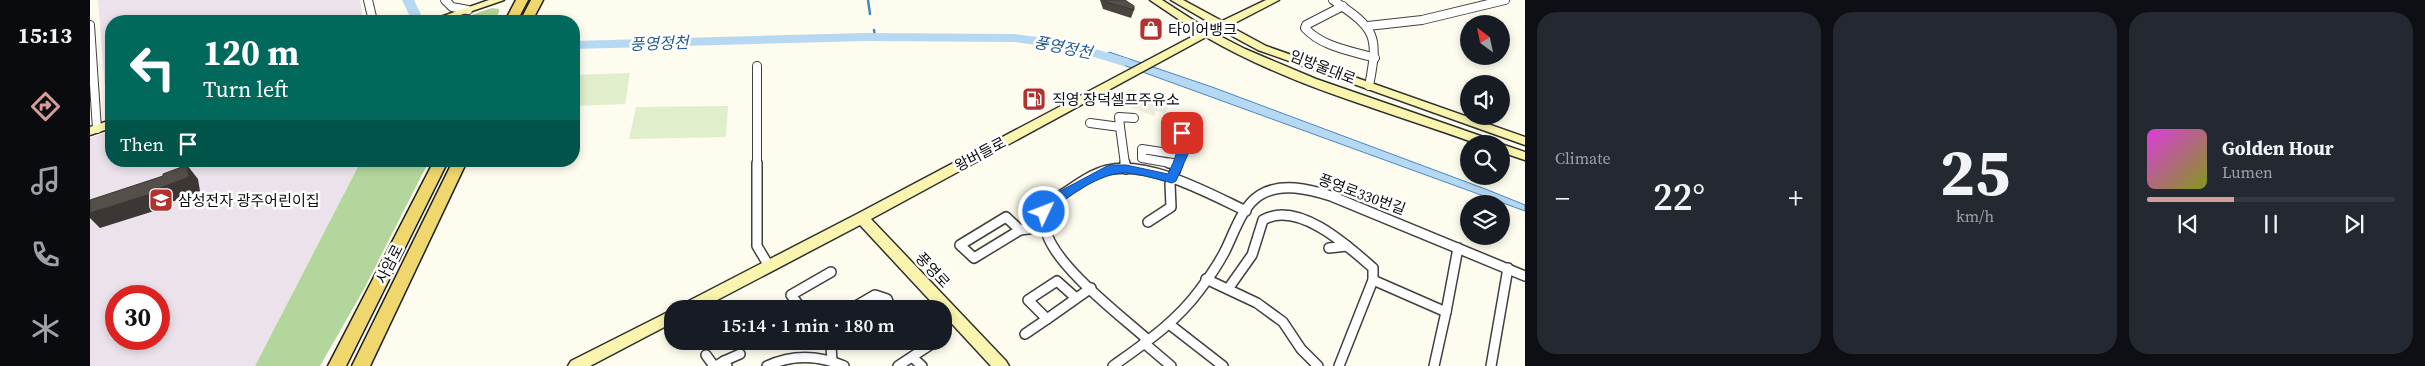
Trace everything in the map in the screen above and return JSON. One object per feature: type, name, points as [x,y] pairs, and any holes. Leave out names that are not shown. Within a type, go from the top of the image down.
[{"type":"main road","points":[[452,15],[500,0]]},
{"type":"main road","points":[[514,15],[522,0]]},
{"type":"main road","points":[[528,15],[536,0]]},
{"type":"main road","name":"임방울대로","points":[[1155,0],[1206,33],[1253,57],[1286,71],[1466,135]]},
{"type":"main road","name":"임방울대로","points":[[1176,0],[1262,48],[1525,140]]},
{"type":"main road","name":"왕버들로","points":[[703,300],[862,218],[1206,33],[1274,0]]},
{"type":"main road","points":[[1510,151],[1525,156]]},
{"type":"main road","name":"사암로","points":[[337,366],[438,167]]},
{"type":"main road","name":"사암로","points":[[361,366],[457,167]]},
{"type":"main road","name":"풍영로","points":[[862,218],[1001,366]]},
{"type":"main road","points":[[576,366],[664,320]]},
{"type":"street","points":[[368,0],[372,15]]},
{"type":"street","points":[[445,0],[452,7],[468,10]]},
{"type":"street","points":[[1333,0],[1368,26],[1422,20],[1505,0]]},
{"type":"street","points":[[1343,6],[1306,25],[1304,28],[1316,38],[1374,58]]},
{"type":"street","points":[[90,25],[94,130]]},
{"type":"street","name":"임방울대로","points":[[1368,26],[1376,42],[1369,86]]},
{"type":"street","points":[[756,66],[757,246],[769,266]]},
{"type":"street","points":[[1126,169],[1119,117],[1134,118]]},
{"type":"street","points":[[1090,123],[1120,127]]},
{"type":"street","points":[[1148,222],[1171,207],[1172,178],[1184,145],[1182,133]]},
{"type":"street","points":[[1177,164],[1142,158],[1142,149],[1181,155]]},
{"type":"street","points":[[1171,366],[1066,266],[1058,255],[1044,226],[1044,212],[1053,200],[1103,171],[1126,169],[1188,183],[1246,211]]},
{"type":"street","name":"풍영로330번길","points":[[1113,366],[1169,324],[1195,296],[1222,256],[1252,200],[1268,191],[1289,188],[1314,190],[1525,276]]},
{"type":"street","points":[[1228,289],[1252,255],[1263,220],[1270,216],[1290,216],[1317,225],[1347,246],[1373,268],[1373,280],[1339,366]]},
{"type":"street","points":[[1020,230],[1006,217],[960,245],[974,258],[1020,230],[1044,226]]},
{"type":"street","points":[[1329,248],[1347,246]]},
{"type":"street","points":[[1434,366],[1458,248]]},
{"type":"street","points":[[1491,366],[1508,268]]},
{"type":"street","points":[[795,300],[791,295],[832,272]]},
{"type":"street","points":[[1206,279],[1257,303],[1283,322],[1302,349],[1318,366]]},
{"type":"street","points":[[1373,280],[1446,312]]},
{"type":"street","points":[[1047,319],[1028,300],[1057,281],[1076,298]]},
{"type":"street","points":[[1025,334],[1090,288]]},
{"type":"street","points":[[867,300],[875,295],[886,300]]},
{"type":"street","points":[[1169,324],[1223,366]]},
{"type":"street","points":[[832,361],[833,350]]},
{"type":"street","points":[[898,366],[922,350]]},
{"type":"street","points":[[706,355],[720,365],[740,354]]},
{"type":"street","points":[[767,366],[785,359],[806,357],[832,361],[844,366]]},
{"type":"street","points":[[912,357],[922,366]]},
{"type":"shaded area","points":[[98,0],[360,0],[362,15],[105,15],[105,86]]},
{"type":"shaded area","points":[[1129,89],[1163,100],[1162,104],[1168,106],[1165,114],[1156,111],[1154,116],[1120,103]]},
{"type":"shaded area","points":[[105,133],[105,167],[358,167],[255,366],[90,366],[90,138]]},
{"type":"green space","points":[[492,8],[499,9],[497,15],[472,15]]},
{"type":"green space","points":[[630,73],[625,104],[580,106],[580,75]]},
{"type":"green space","points":[[728,106],[726,137],[629,139],[636,107]]},
{"type":"green space","points":[[358,167],[426,167],[364,289],[320,366],[255,366]]},
{"type":"water","name":"풍영정천","points":[[1109,52],[1212,87],[1460,180],[1460,185],[1475,185],[1500,195],[1481,195],[1104,58]]},
{"type":"water","name":"풍영정천","points":[[1510,199],[1525,205],[1525,211],[1510,206]]},
{"type":"building","points":[[1105,0],[1125,0],[1134,6],[1134,10],[1106,2]]},
{"type":"building","points":[[182,167],[187,167],[189,177],[157,189],[157,192],[90,213],[90,200],[163,176],[163,174]]},
{"type":"waterway","name":"풍영정천","points":[[408,0],[415,15]]},
{"type":"waterway","points":[[868,0],[870,14]]},
{"type":"waterway","name":"풍영정천","points":[[874,30],[875,37]]},
{"type":"waterway","name":"풍영정천","points":[[580,45],[865,37],[1015,38],[1068,45],[1124,62]]},
{"type":"place","name":"타이어뱅크","points":[[1151,29]]},
{"type":"place","name":"직영 장덕셀프주유소","points":[[1034,99]]},
{"type":"place","name":"삼성전자 광주어린이집","points":[[161,200]]},
{"type":"route","points":[[1044,212],[1053,200],[1109,169],[1126,169],[1172,178],[1183,152],[1182,133]]}]
